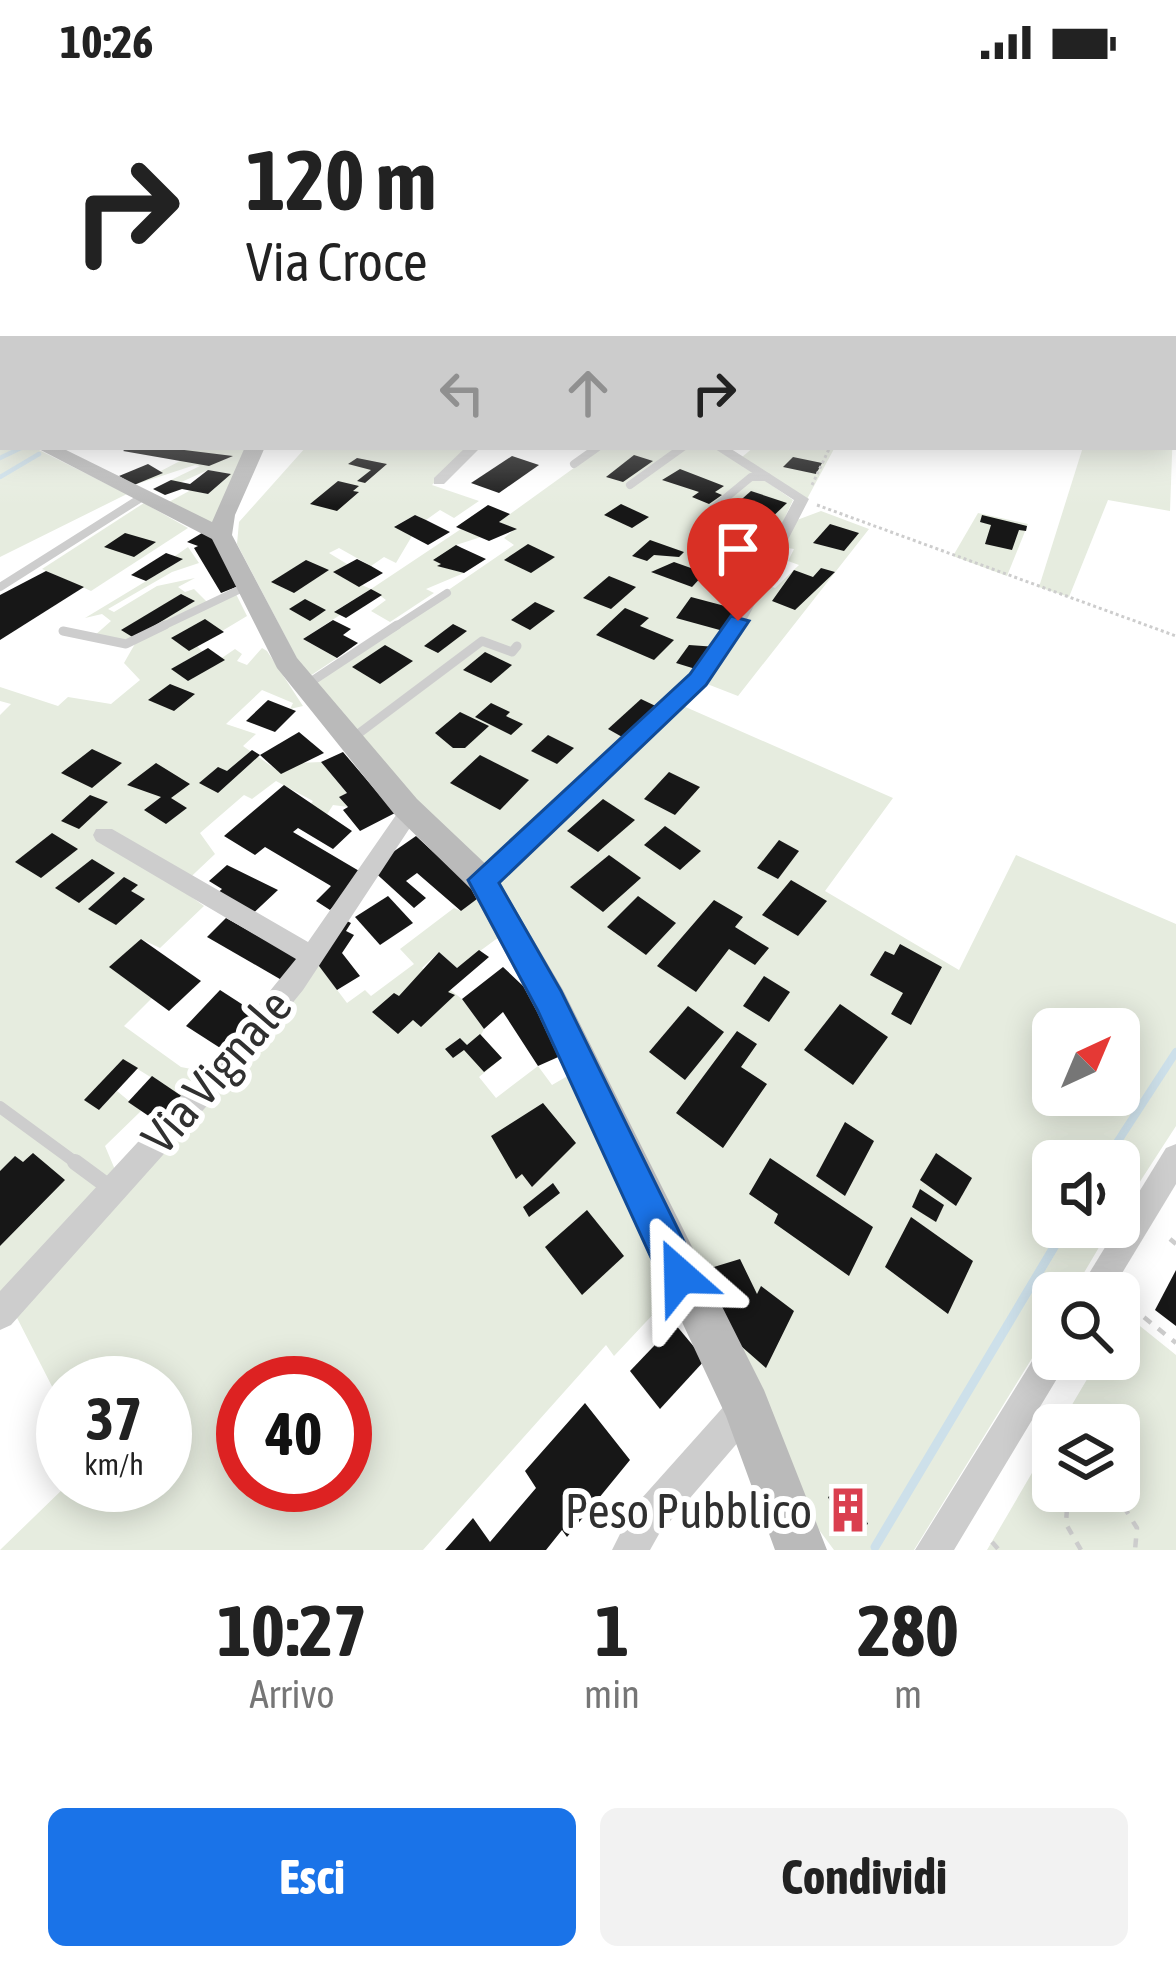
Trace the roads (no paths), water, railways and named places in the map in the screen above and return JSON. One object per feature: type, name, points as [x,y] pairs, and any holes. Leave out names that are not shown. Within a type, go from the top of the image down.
[{"type":"street","points":[[51,450],[221,535]]},
{"type":"street","points":[[254,450],[224,515],[221,535],[286,662],[410,811],[482,880],[550,1001],[747,1407],[798,1549]]},
{"type":"street","points":[[440,482],[471,450]]},
{"type":"street","points":[[482,880],[698,680],[738,621],[802,499],[724,450]]},
{"type":"street","name":"Via Vignale","points":[[0,1314],[221,1071],[311,956],[410,811]]},
{"type":"street","points":[[104,836],[311,956]]},
{"type":"street","points":[[1105,1272],[1176,1158]]},
{"type":"street","points":[[933,1550],[1038,1380]]},
{"type":"street","points":[[630,1550],[646,1521],[747,1407]]},
{"type":"lane","points":[[574,464],[594,450]]},
{"type":"lane","points":[[630,485],[679,450]]},
{"type":"lane","points":[[711,510],[751,476],[771,477]]},
{"type":"lane","points":[[0,586],[144,496]]},
{"type":"lane","points":[[63,631],[126,644],[247,586]]},
{"type":"lane","points":[[306,685],[447,593]]},
{"type":"lane","points":[[350,740],[482,641],[512,652],[518,646]]},
{"type":"lane","points":[[0,1107],[113,1190]]},
{"type":"waterway","points":[[0,458],[17,450]]},
{"type":"waterway","points":[[0,477],[39,454]]},
{"type":"waterway","points":[[1119,1140],[1176,1052]]},
{"type":"waterway","points":[[875,1547],[1053,1248]]},
{"type":"place","name":"Peso Pubblico","points":[[848,1510]]}]
